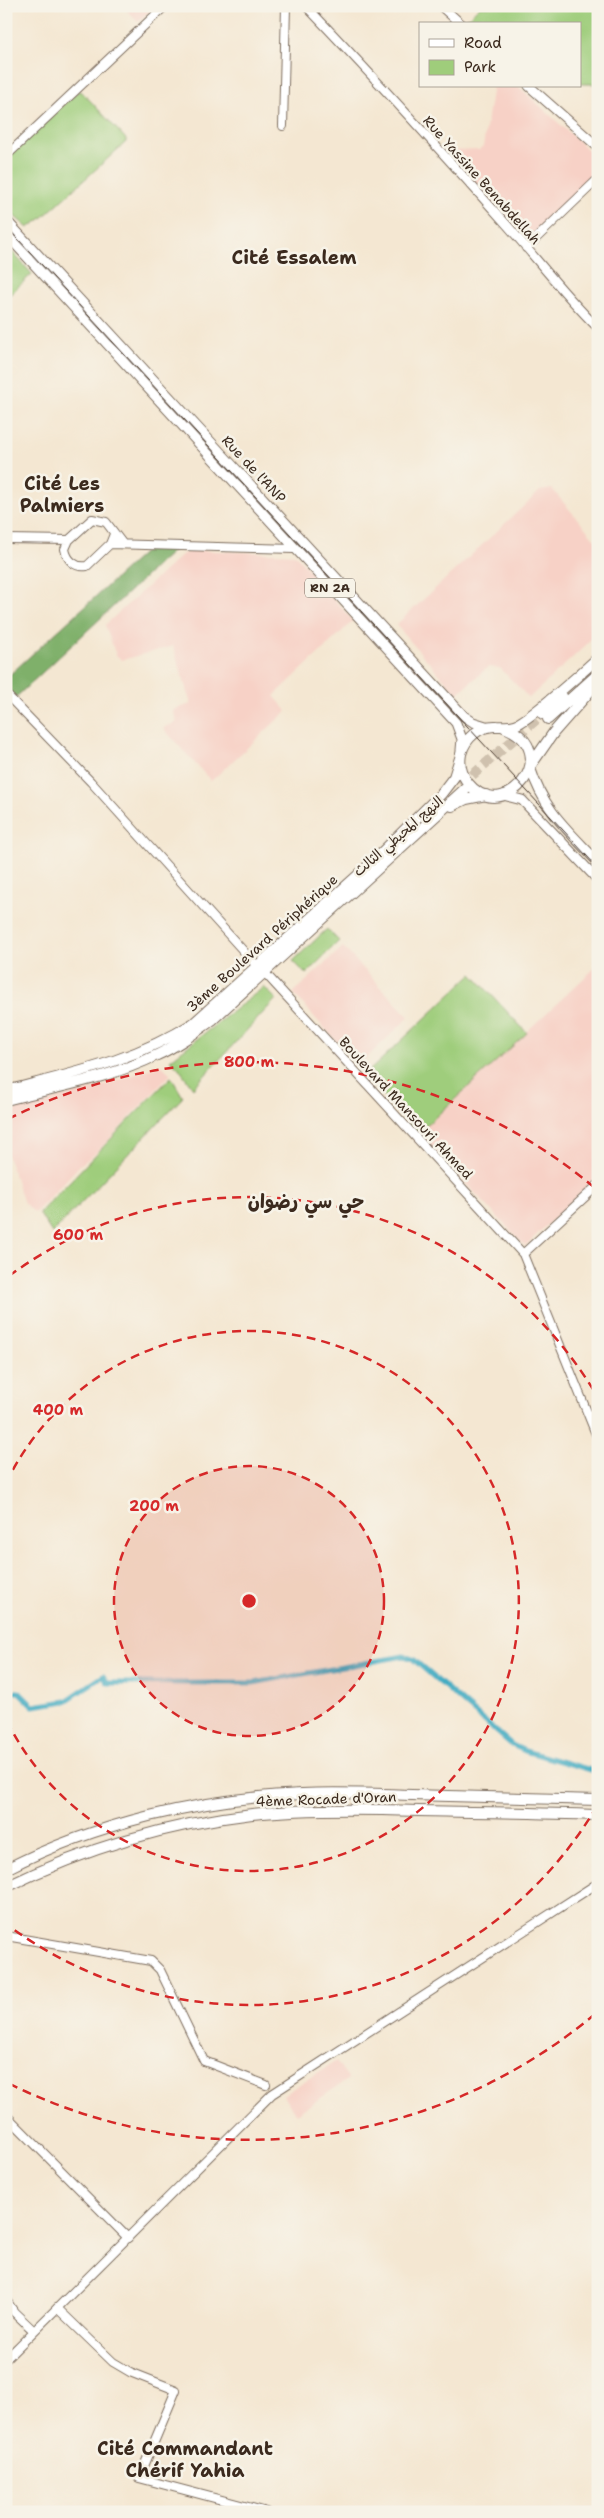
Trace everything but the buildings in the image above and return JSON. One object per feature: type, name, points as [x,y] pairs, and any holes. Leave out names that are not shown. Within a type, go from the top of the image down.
[{"type":"highway","points":[[598,658],[516,725],[504,727],[489,726],[471,736],[461,755],[460,766],[466,780],[477,791],[488,795],[504,795],[519,787],[525,780],[530,766],[554,732],[598,682]]},
{"type":"highway","points":[[598,663],[545,716],[598,674]]},
{"type":"highway","points":[[504,727],[512,730],[525,741],[529,749],[530,766]]},
{"type":"highway","name":"3ème Boulevard Périphérique","points":[[6,1091],[115,1062],[163,1042],[264,973],[449,785],[461,755]]},
{"type":"highway","name":"3ème Boulevard Périphérique","points":[[6,1100],[122,1070],[183,1042],[212,1020],[264,973],[355,890],[463,787]]},
{"type":"highway","name":"النهج المحيطي الثالث","points":[[373,862],[463,787]]},
{"type":"highway","name":"النهج المحيطي الثالث","points":[[355,890],[363,886],[452,806],[466,799],[488,795]]},
{"type":"highway","name":"4ème Rocade d'Oran","points":[[6,1870],[70,1842],[121,1825],[181,1810],[237,1800],[303,1794],[598,1800]]},
{"type":"highway","name":"4ème Rocade d'Oran","points":[[6,1887],[59,1862],[130,1838],[204,1821],[253,1814],[355,1809],[598,1814]]},
{"type":"main road","points":[[440,6],[458,22]]},
{"type":"main road","points":[[531,88],[598,147]]},
{"type":"main road","name":"Rue de l'ANP","points":[[6,220],[464,716],[473,722],[489,726]]},
{"type":"main road","name":"Rue de l'ANP","points":[[6,234],[456,723],[462,739],[461,755]]},
{"type":"main road","points":[[530,766],[542,798],[550,811],[598,862]]},
{"type":"main road","points":[[504,795],[522,800],[598,880]]},
{"type":"street","points":[[6,156],[165,6]]},
{"type":"street","points":[[283,126],[286,6]]},
{"type":"street","name":"Rue Yassine Benabdellah","points":[[306,6],[375,78],[528,249],[551,279],[598,328]]},
{"type":"street","points":[[528,249],[598,179]]},
{"type":"street","points":[[528,249],[598,188]]},
{"type":"street","points":[[65,549],[69,540],[93,518],[106,522],[122,543]]},
{"type":"street","points":[[56,540],[65,549],[68,559],[84,567],[89,565],[110,544],[114,534]]},
{"type":"street","points":[[6,539],[69,540]]},
{"type":"street","points":[[110,544],[294,549]]},
{"type":"street","name":"Boulevard Mansouri Ahmed","points":[[6,694],[91,782],[523,1254]]},
{"type":"street","points":[[598,1185],[523,1254],[598,1439]]},
{"type":"street","points":[[6,2358],[278,2089],[598,1883]]},
{"type":"street","points":[[6,1936],[151,1961],[160,1970],[204,2061],[266,2085]]},
{"type":"street","points":[[6,2115],[128,2238]]},
{"type":"street","points":[[6,2300],[14,2312],[34,2331]]},
{"type":"street","points":[[57,2308],[113,2362],[135,2374],[176,2390],[139,2478],[268,2512]]},
{"type":"shaded area","points":[[123,6],[155,6],[138,22]]},
{"type":"shaded area","points":[[493,88],[520,88],[598,159],[598,166],[590,181],[528,240],[444,151],[479,150],[483,147]]},
{"type":"shaded area","points":[[552,489],[598,543],[598,629],[586,645],[529,698],[500,668],[488,667],[457,694],[396,625],[540,491]]},
{"type":"shaded area","points":[[192,550],[295,554],[353,621],[274,696],[287,711],[211,781],[163,728],[177,722],[173,710],[191,704],[173,646],[122,660],[116,655],[105,625],[183,554]]},
{"type":"shaded area","points":[[343,947],[409,1017],[358,1066],[293,993]]},
{"type":"shaded area","points":[[598,965],[598,1176],[525,1246],[418,1133]]},
{"type":"shaded area","points":[[161,1065],[171,1074],[96,1153],[80,1165],[35,1213],[24,1203],[6,1152],[6,1112],[104,1086]]},
{"type":"shaded area","points":[[336,2061],[349,2079],[296,2114],[283,2095]]},
{"type":"green space","points":[[480,6],[598,6],[598,84],[582,84],[582,22],[464,22]]},
{"type":"green space","points":[[78,91],[82,92],[126,139],[126,142],[41,219],[28,228],[6,209],[6,159]]},
{"type":"green space","points":[[6,245],[32,274],[6,298]]},
{"type":"green space","points":[[149,548],[175,549],[15,698],[6,687],[6,678]]},
{"type":"green space","points":[[327,929],[339,941],[306,974],[293,961]]},
{"type":"green space","points":[[472,974],[527,1033],[418,1133],[365,1075]]},
{"type":"green space","points":[[264,987],[276,999],[193,1088],[178,1067],[170,1060]]},
{"type":"green space","points":[[171,1077],[183,1097],[52,1233],[39,1213]]},
{"type":"waterway","points":[[6,1692],[19,1692],[33,1706],[66,1701],[103,1676],[108,1683],[253,1683],[404,1656],[413,1659],[512,1745],[525,1751],[598,1772]]},
{"type":"tunnel","points":[[461,785],[543,714]]},
{"type":"tram line","points":[[6,226],[598,868]]},
{"type":"district","name":"Cité Essalem","points":[[294,257]]},
{"type":"district","name":"Cité Les Palmiers","points":[[62,494]]},
{"type":"district","name":"حي سي رضوان","points":[[306,1201]]},
{"type":"district","name":"Cité Commandant Chérif Yahia","points":[[185,2459]]}]
